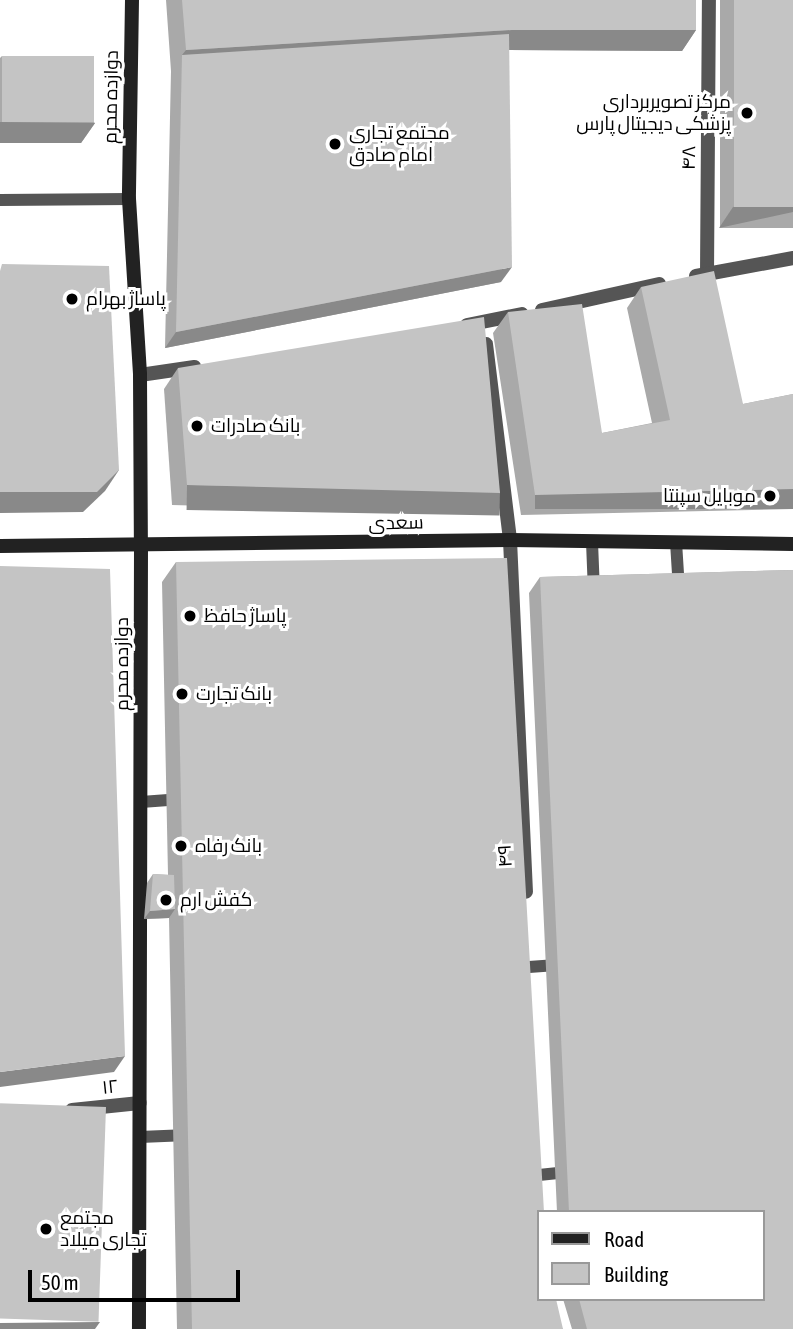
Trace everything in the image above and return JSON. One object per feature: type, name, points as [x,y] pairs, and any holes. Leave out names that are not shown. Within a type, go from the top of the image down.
[{"type":"main road","name":"دوازده محرم","points":[[132,0],[129,199],[140,375],[141,547],[139,1329]]},
{"type":"main road","name":"سعدی","points":[[0,546],[141,547],[510,540],[793,544]]},
{"type":"street","name":"۴۸","points":[[707,274],[709,0]]},
{"type":"street","points":[[456,327],[793,258]]},
{"type":"street","points":[[484,323],[510,540]]},
{"type":"street","points":[[140,375],[209,365]]},
{"type":"street","name":"۴۹","points":[[510,540],[527,912]]},
{"type":"street","name":"۱۲","points":[[51,1113],[140,1102]]},
{"type":"lane","points":[[0,200],[129,199]]},
{"type":"lane","points":[[593,542],[595,610]]},
{"type":"lane","points":[[676,542],[680,606]]},
{"type":"lane","points":[[141,802],[194,798]]},
{"type":"lane","points":[[529,967],[569,965]]},
{"type":"lane","points":[[140,1137],[207,1135]]},
{"type":"lane","points":[[539,1174],[591,1169]]},
{"type":"building","points":[[182,0],[696,0],[696,30],[512,30],[186,50]]},
{"type":"building","points":[[734,0],[793,0],[793,207],[734,207]]},
{"type":"building","name":"مجتمع تجاری امام صادق","points":[[509,34],[512,267],[176,332],[182,55]]},
{"type":"building","points":[[2,56],[94,56],[94,122],[2,122]]},
{"type":"building","points":[[2,264],[109,266],[119,470],[97,492],[0,492]]},
{"type":"building","points":[[714,271],[743,404],[793,394],[793,489],[535,495],[508,312],[582,304],[602,433],[670,420],[641,287]]},
{"type":"building","points":[[484,317],[500,493],[187,485],[178,368]]},
{"type":"building","points":[[507,558],[544,1210],[538,1210],[538,1301],[556,1301],[563,1329],[192,1329],[176,562]]},
{"type":"building","points":[[0,566],[110,569],[125,1056],[0,1072]]},
{"type":"building","points":[[793,570],[793,1329],[587,1329],[580,1301],[765,1301],[765,1210],[569,1210],[540,577]]},
{"type":"building","points":[[153,874],[174,875],[175,909],[150,911]]},
{"type":"building","name":"مجتمع تجاری میلاد","points":[[0,1103],[106,1107],[98,1322],[0,1318]]},
{"type":"place","name":"مرکز تصویربرداری پزشکی دیجیتال پارس","points":[[747,113]]},
{"type":"place","name":"مجتمع تجاری امام صادق","points":[[335,144]]},
{"type":"place","name":"پاساژ بهرام","points":[[72,299]]},
{"type":"place","name":"بانک صادرات","points":[[197,426]]},
{"type":"place","name":"موبایل سپنتا","points":[[770,496]]},
{"type":"place","name":"پاساژ حافظ","points":[[190,616]]},
{"type":"place","name":"بانک تجارت","points":[[182,694]]},
{"type":"place","name":"بانک رفاه","points":[[181,846]]},
{"type":"place","name":"کفش ارم","points":[[166,900]]},
{"type":"place","name":"مجتمع تجاری میلاد","points":[[46,1229]]}]
